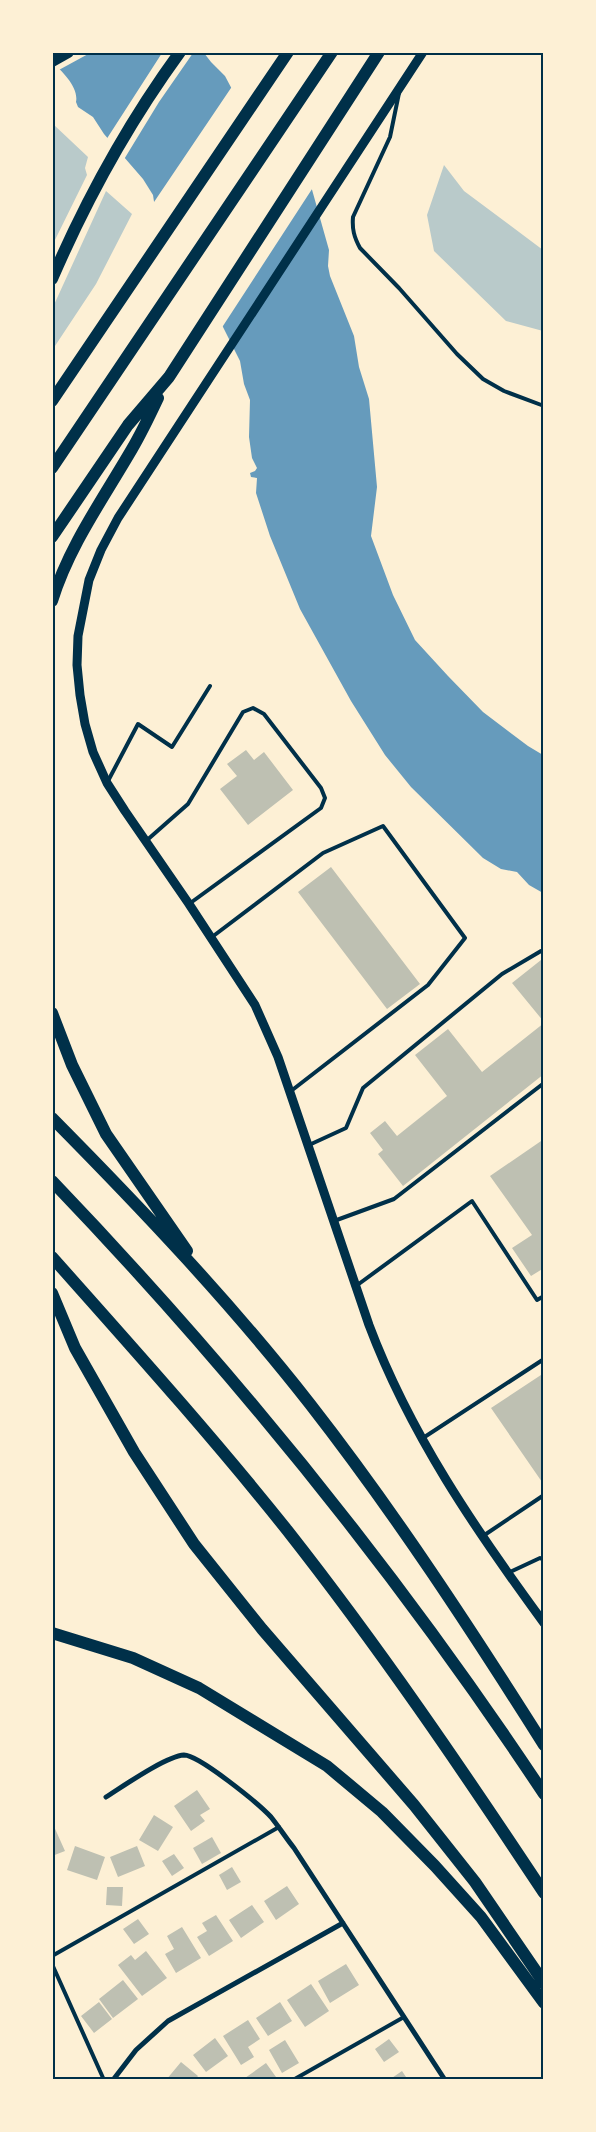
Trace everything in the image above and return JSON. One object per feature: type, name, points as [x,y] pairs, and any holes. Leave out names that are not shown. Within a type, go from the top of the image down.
[{"type":"highway","points":[[52,61],[68,52]]},
{"type":"highway","points":[[52,279],[92,196],[133,124],[180,52]]},
{"type":"highway","points":[[52,401],[288,52]]},
{"type":"highway","points":[[52,468],[332,52]]},
{"type":"highway","points":[[52,537],[128,425],[169,377],[308,165],[379,52]]},
{"type":"highway","points":[[52,601],[57,585],[88,520],[133,448],[169,377]]},
{"type":"highway","points":[[52,1013],[72,1065],[106,1134],[216,1291]]},
{"type":"highway","points":[[52,1118],[216,1291],[309,1404],[395,1519],[473,1633],[544,1745]]},
{"type":"highway","points":[[52,1181],[131,1263],[221,1366],[327,1495],[422,1619],[544,1794]]},
{"type":"highway","points":[[52,1257],[181,1402],[286,1530],[350,1612],[429,1722],[544,1893]]},
{"type":"highway","points":[[52,1293],[75,1348],[134,1452],[194,1544],[262,1629],[414,1804],[475,1882],[544,1983]]},
{"type":"highway","points":[[52,1633],[133,1658],[199,1688],[328,1766],[382,1812],[435,1866],[481,1917],[544,2003]]},
{"type":"street","points":[[423,52],[217,370],[118,518],[89,580],[78,636],[77,666],[85,724],[93,752],[107,783],[190,904],[255,1005],[278,1057],[385,1367],[438,1469],[482,1537],[544,1623]]},
{"type":"street","points":[[106,1796],[162,1764],[184,1755],[195,1759],[260,1806],[279,1827],[445,2080]]},
{"type":"street","points":[[113,2080],[136,2050],[168,2021],[343,1924]]},
{"type":"lane","points":[[401,86],[390,138],[353,217],[352,226],[356,241],[360,248],[399,288],[457,354],[483,379],[504,391],[544,406]]},
{"type":"lane","points":[[107,783],[138,724],[172,746],[210,686]]},
{"type":"lane","points":[[146,841],[188,804],[243,712],[253,708],[264,714],[321,788],[325,798],[322,808],[190,904]]},
{"type":"lane","points":[[212,937],[323,853],[383,826],[464,938],[428,985],[290,1092]]},
{"type":"lane","points":[[308,1145],[346,1128],[363,1088],[502,974],[541,951],[544,952]]},
{"type":"lane","points":[[334,1221],[394,1199],[544,1083]]},
{"type":"lane","points":[[356,1286],[472,1201],[538,1300],[544,1296]]},
{"type":"lane","points":[[421,1439],[544,1359]]},
{"type":"lane","points":[[482,1537],[544,1495]]},
{"type":"lane","points":[[508,1573],[540,1558],[544,1560]]},
{"type":"lane","points":[[52,1956],[279,1827]]},
{"type":"lane","points":[[52,1964],[104,2080]]},
{"type":"lane","points":[[293,2080],[404,2016]]},
{"type":"shaded area","points":[[53,124],[88,157],[85,168],[87,175],[53,244]]},
{"type":"shaded area","points":[[444,165],[464,191],[543,250],[543,331],[506,321],[434,251],[427,215]]},
{"type":"shaded area","points":[[106,191],[132,214],[96,284],[53,349],[53,307]]},
{"type":"water","points":[[53,53],[204,53],[225,76],[234,93],[309,179],[329,250],[328,266],[330,276],[354,336],[359,367],[369,399],[377,487],[371,536],[393,595],[415,640],[483,712],[543,755],[543,893],[529,885],[517,872],[501,869],[483,858],[411,787],[385,755],[351,701],[300,609],[270,536],[256,493],[257,478],[251,477],[250,473],[257,468],[252,458],[249,437],[250,400],[244,384],[240,361],[217,315],[156,215],[153,195],[143,179],[104,134],[93,117],[78,107],[75,91],[69,80],[53,62]]},
{"type":"pier","points":[[53,53],[90,53],[57,71],[52,66]]},
{"type":"pier","points":[[162,53],[193,53],[159,102],[123,161],[106,140]]},
{"type":"pier","points":[[233,85],[236,92],[292,144],[312,178],[314,186],[221,329],[176,257],[154,216],[152,205]]},
{"type":"building","points":[[246,750],[254,760],[264,752],[293,790],[248,825],[220,789],[237,776],[227,764]]},
{"type":"building","points":[[331,867],[420,984],[387,1009],[298,892]]},
{"type":"building","points":[[541,960],[544,963],[544,1022],[512,983]]},
{"type":"building","points":[[544,1023],[544,1074],[403,1186],[378,1154],[383,1150],[370,1133],[385,1121],[397,1136],[447,1096],[415,1055],[448,1029],[482,1072]]},
{"type":"building","points":[[544,1139],[544,1268],[531,1276],[512,1248],[532,1235],[490,1176]]},
{"type":"building","points":[[544,1373],[544,1480],[542,1482],[491,1408]]},
{"type":"building","points":[[197,1790],[210,1809],[200,1815],[205,1821],[191,1831],[174,1806]]},
{"type":"building","points":[[154,1815],[173,1827],[158,1851],[139,1840]]},
{"type":"building","points":[[52,1822],[65,1851],[52,1856]]},
{"type":"building","points":[[212,1837],[221,1853],[202,1864],[193,1848]]},
{"type":"building","points":[[75,1846],[105,1857],[97,1880],[67,1870]]},
{"type":"building","points":[[137,1846],[145,1866],[118,1877],[110,1857]]},
{"type":"building","points":[[174,1854],[184,1868],[172,1876],[162,1861]]},
{"type":"building","points":[[232,1867],[241,1882],[227,1890],[219,1875]]},
{"type":"building","points":[[287,1886],[299,1904],[276,1920],[264,1901]]},
{"type":"building","points":[[107,1887],[123,1887],[122,1906],[106,1905]]},
{"type":"building","points":[[252,1905],[264,1922],[241,1938],[229,1920]]},
{"type":"building","points":[[216,1915],[233,1941],[209,1956],[197,1937],[207,1931],[202,1923]]},
{"type":"building","points":[[138,1919],[149,1934],[134,1944],[123,1929]]},
{"type":"building","points":[[182,1927],[201,1958],[176,1973],[165,1954],[174,1949],[167,1936]]},
{"type":"building","points":[[146,1951],[167,1978],[142,1996],[118,1965],[131,1955],[135,1960]]},
{"type":"building","points":[[346,1964],[359,1985],[330,2003],[318,1981]]},
{"type":"building","points":[[123,1980],[138,1999],[113,2018],[99,1999]]},
{"type":"building","points":[[311,1984],[329,2011],[305,2027],[287,2000]]},
{"type":"building","points":[[99,2002],[112,2019],[94,2033],[81,2016]]},
{"type":"building","points":[[280,2002],[292,2021],[268,2036],[256,2018]]},
{"type":"building","points":[[248,2020],[260,2039],[248,2047],[254,2057],[241,2065],[223,2036]]},
{"type":"building","points":[[215,2038],[228,2056],[206,2072],[193,2055]]},
{"type":"building","points":[[389,2039],[399,2052],[384,2062],[375,2049]]},
{"type":"building","points":[[285,2040],[299,2063],[282,2073],[269,2050]]},
{"type":"building","points":[[181,2062],[198,2076],[195,2080],[166,2080]]},
{"type":"building","points":[[266,2063],[276,2077],[273,2080],[247,2080],[245,2078]]},
{"type":"building","points":[[402,2071],[408,2080],[389,2080]]}]
